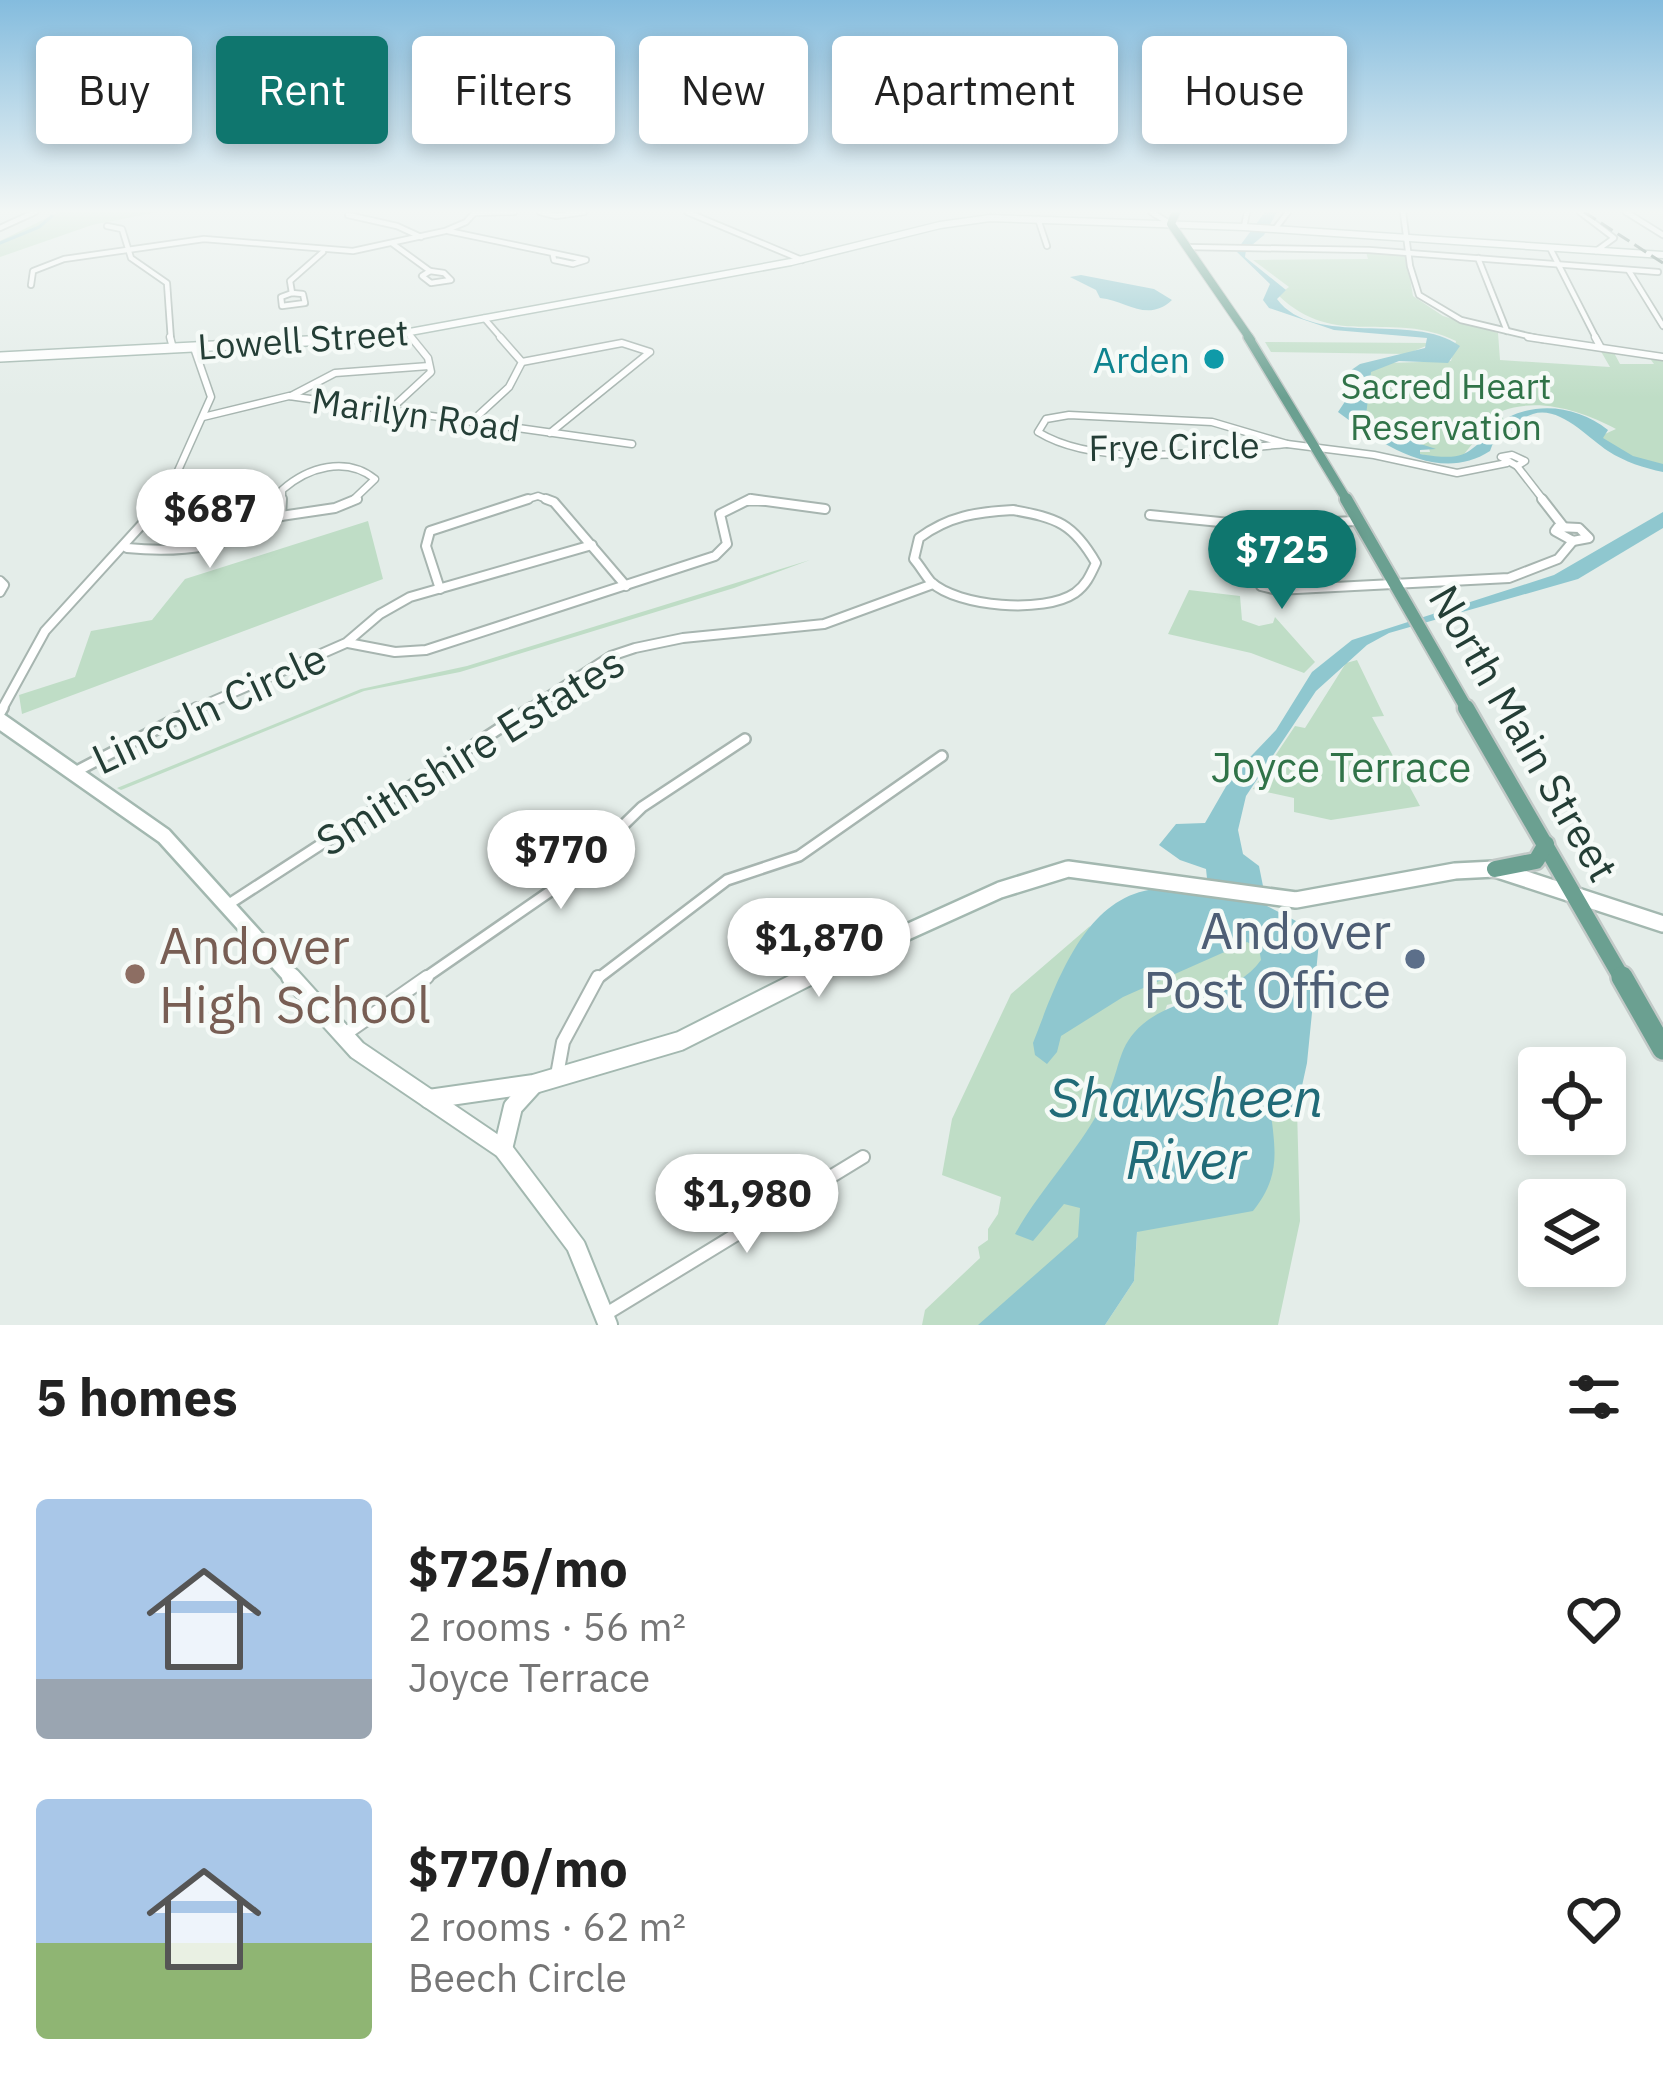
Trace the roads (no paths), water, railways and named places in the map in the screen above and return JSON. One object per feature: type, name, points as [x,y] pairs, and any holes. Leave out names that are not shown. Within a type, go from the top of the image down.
[{"type":"main road","name":"Lowell Street","points":[[0,357],[335,342],[408,333],[727,274]]},
{"type":"main road","name":"North Main Street","points":[[1206,274],[1269,365],[1663,1049]]},
{"type":"main road","points":[[0,717],[72,774],[148,823],[230,904],[371,1061],[503,1149],[576,1246],[606,1320]]},
{"type":"main road","points":[[429,1099],[534,1084],[680,1041],[844,959],[1046,873],[1099,870],[1296,899],[1536,861],[1546,844]]},
{"type":"main road","points":[[1495,869],[1663,924]]},
{"type":"main road","points":[[503,1149],[513,1107],[534,1084]]},
{"type":"street","points":[[30,274],[31,285]]},
{"type":"street","points":[[153,274],[167,284],[166,320],[173,348]]},
{"type":"street","points":[[292,292],[291,278],[296,274]]},
{"type":"street","points":[[1414,274],[1424,300],[1468,322],[1663,357]]},
{"type":"street","points":[[1484,274],[1508,332]]},
{"type":"street","points":[[1563,274],[1600,347]]},
{"type":"street","points":[[1630,274],[1663,326]]},
{"type":"street","points":[[484,318],[523,362]]},
{"type":"street","points":[[408,333],[429,367]]},
{"type":"street","points":[[471,422],[501,396],[523,362],[617,343],[637,344],[650,352],[550,433]]},
{"type":"street","points":[[0,717],[45,631],[161,508],[211,388],[194,348]]},
{"type":"street","points":[[290,396],[335,373],[429,367]]},
{"type":"street","points":[[390,410],[424,380],[429,367]]},
{"type":"street","name":"Marilyn Road","points":[[201,417],[290,396],[632,444]]},
{"type":"street","name":"Frye Circle","points":[[1287,444],[1197,453],[1123,452],[1062,446],[1038,432],[1043,421],[1061,416],[1220,423],[1287,444],[1372,455],[1441,472],[1470,473],[1507,464],[1517,466],[1563,526]]},
{"type":"street","points":[[126,548],[197,552],[236,540],[281,516],[349,503],[369,492],[375,479],[369,472],[350,467],[304,474],[282,490],[281,516]]},
{"type":"street","points":[[440,589],[426,546],[430,531],[518,500],[550,498],[627,586]]},
{"type":"street","points":[[346,643],[395,652],[426,650],[719,554],[727,542],[719,517],[736,502],[764,499],[825,509]]},
{"type":"street","points":[[1008,510],[1059,523],[1085,541],[1096,563],[1091,578],[1078,591],[1043,604],[983,603],[933,584],[914,562],[915,540],[934,522],[968,512],[1008,510]]},
{"type":"street","points":[[1150,514],[1256,524],[1358,521]]},
{"type":"street","points":[[1256,524],[1268,570],[1261,586],[1290,590],[1451,586],[1498,579],[1540,565],[1573,541]]},
{"type":"street","points":[[1563,526],[1589,536],[1573,541],[1556,533],[1563,526]]},
{"type":"street","name":"Lincoln Circle","points":[[72,774],[212,701],[346,643],[380,614],[410,597],[592,545]]},
{"type":"street","points":[[0,581],[4,585],[0,592]]},
{"type":"street","name":"Smithshire Estates","points":[[230,904],[611,656],[668,640],[812,626],[878,608],[933,584]]},
{"type":"street","points":[[343,1035],[568,879],[642,807],[745,739]]},
{"type":"street","points":[[556,1077],[563,1042],[598,976],[728,880],[799,856],[942,756]]},
{"type":"street","points":[[606,1320],[863,1157]]},
{"type":"water","points":[[1260,274],[1286,290],[1277,299],[1314,323],[1416,331],[1460,346],[1448,363],[1399,361],[1371,372],[1366,416],[1381,431],[1436,449],[1420,450],[1420,454],[1461,455],[1504,429],[1509,417],[1547,408],[1597,422],[1608,430],[1603,438],[1633,456],[1663,464],[1663,472],[1621,458],[1568,421],[1545,413],[1522,420],[1493,443],[1490,451],[1470,460],[1430,462],[1410,456],[1338,412],[1352,391],[1347,373],[1360,364],[1425,348],[1427,338],[1334,330],[1269,308],[1263,300],[1270,284]]},
{"type":"water","points":[[1070,277],[1154,289],[1172,300],[1154,310],[1137,309],[1100,298],[1096,290]]},
{"type":"water","name":"Shawsheen River","points":[[1663,512],[1663,528],[1578,579],[1389,633],[1367,645],[1316,691],[1246,796],[1238,830],[1243,854],[1259,866],[1267,906],[1296,921],[1319,942],[1307,1063],[1297,1109],[1270,1105],[1274,1161],[1269,1185],[1253,1211],[1137,1232],[1134,1281],[1105,1325],[978,1325],[1078,1237],[1080,1208],[1064,1204],[1033,1241],[1015,1234],[1097,1114],[1135,1032],[1157,1014],[1236,982],[1261,960],[1259,948],[1247,942],[1123,997],[1061,1036],[1047,1064],[1035,1055],[1033,1043],[1060,976],[1086,932],[1103,914],[1144,891],[1209,897],[1206,869],[1180,860],[1159,845],[1176,824],[1205,823],[1232,776],[1276,730],[1312,672],[1352,640],[1554,575]]},
{"type":"place","name":"Arden","points":[[1214,359]]},
{"type":"place","name":"Andover Post Office","points":[[1415,959]]},
{"type":"place","name":"Andover High School","points":[[135,974]]},
{"type":"park label","name":"Sacred Heart Reservation","points":[[1446,406]]},
{"type":"park label","name":"Joyce Terrace","points":[[1341,766]]}]
